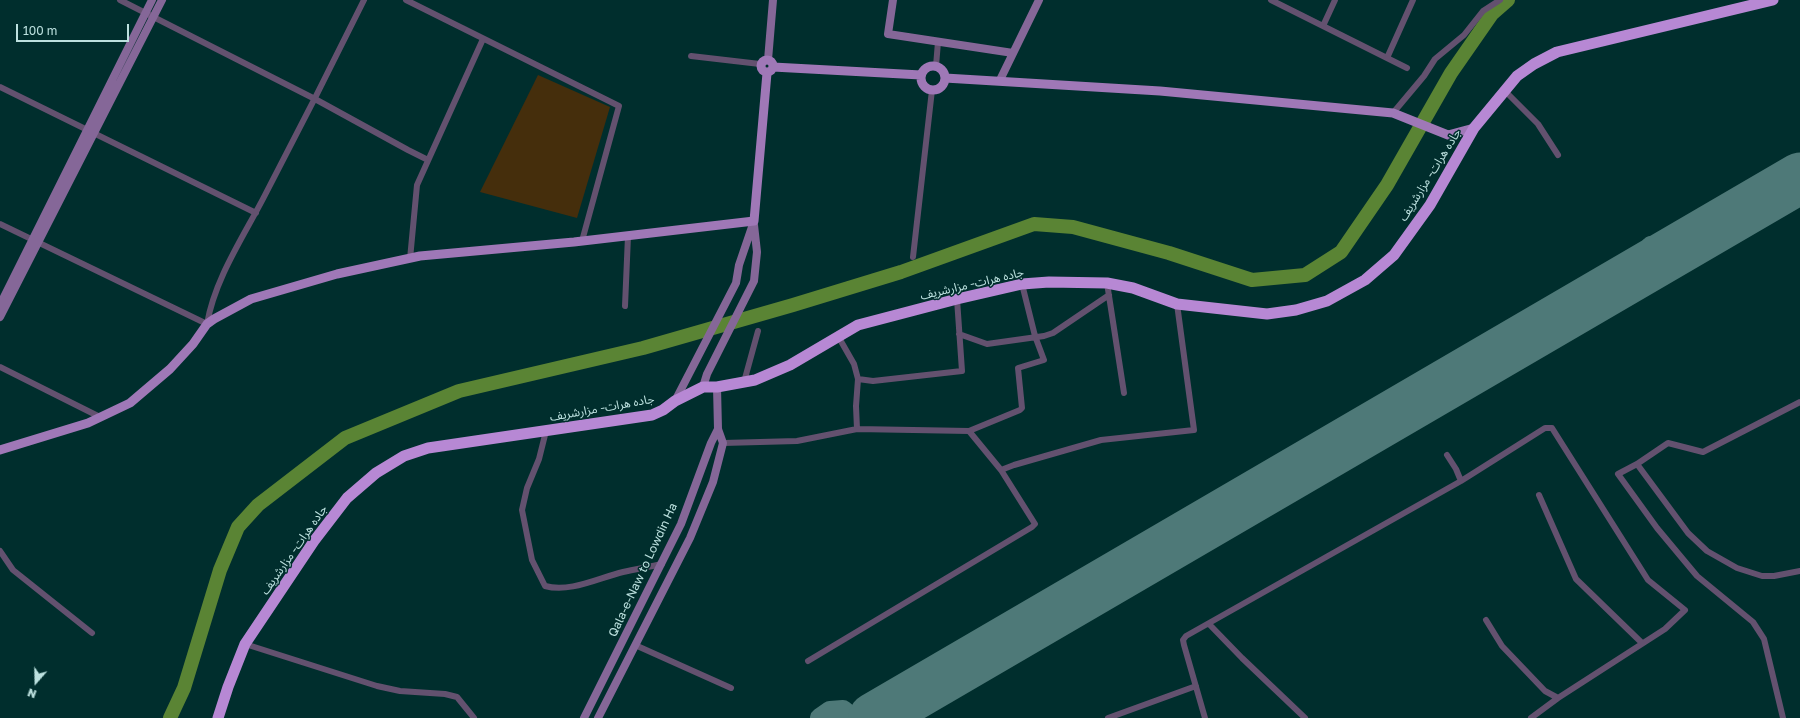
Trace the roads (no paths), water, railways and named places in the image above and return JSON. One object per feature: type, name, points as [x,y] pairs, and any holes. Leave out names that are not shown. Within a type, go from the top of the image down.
[{"type":"highway","name":"جاده هرات- مزارشریف","points":[[218,718],[228,686],[245,644],[314,541],[347,498],[376,473],[404,456],[428,448],[652,415],[663,410],[674,401],[703,387],[717,387],[755,380],[790,365],[858,325],[957,299],[1022,284],[1049,282],[1107,282],[1132,288],[1177,304],[1267,314],[1296,310],[1327,301],[1365,280],[1394,255],[1430,205],[1474,128],[1518,76],[1534,64],[1557,52],[1773,0]]},
{"type":"main road","points":[[0,450],[88,423],[130,403],[170,369],[193,344],[207,324],[251,300],[337,274],[410,259],[754,221],[767,66],[921,75]]},
{"type":"main road","points":[[936,66],[943,70],[946,78],[943,86],[936,90],[932,90],[924,86],[921,75],[925,69],[936,66]]},
{"type":"main road","points":[[946,78],[1160,90],[1393,113],[1448,135],[1474,128]]},
{"type":"street","points":[[120,0],[315,99],[428,160]]},
{"type":"street","points":[[0,317],[152,0]]},
{"type":"street","points":[[90,132],[162,0]]},
{"type":"street","points":[[0,224],[207,324],[210,310],[225,271],[315,99],[364,0]]},
{"type":"street","points":[[406,0],[619,106],[582,241]]},
{"type":"street","points":[[691,56],[767,66],[774,0]]},
{"type":"street","points":[[893,0],[888,34],[1013,53]]},
{"type":"street","points":[[1000,80],[1039,0]]},
{"type":"street","points":[[1271,0],[1407,68]]},
{"type":"street","points":[[1323,26],[1336,0]]},
{"type":"street","points":[[1387,58],[1413,0]]},
{"type":"street","points":[[1393,113],[1424,76],[1434,59],[1464,35],[1483,11],[1500,0]]},
{"type":"street","points":[[410,259],[417,185],[484,39]]},
{"type":"street","points":[[936,66],[938,42]]},
{"type":"street","points":[[0,87],[256,213]]},
{"type":"street","points":[[913,256],[932,90]]},
{"type":"street","points":[[1505,91],[1538,124],[1558,155]]},
{"type":"street","points":[[703,387],[712,364],[754,281],[757,252],[754,221]]},
{"type":"street","points":[[674,401],[736,283],[739,265],[754,221]]},
{"type":"street","points":[[625,306],[628,236]]},
{"type":"street","points":[[0,305],[36,241]]},
{"type":"street","points":[[1107,282],[1124,393]]},
{"type":"street","points":[[723,444],[796,440],[857,429],[969,431],[1020,410],[1022,408],[1018,368],[1044,360],[1034,336],[1022,284]]},
{"type":"street","points":[[959,334],[987,344],[1034,336],[1044,336],[1053,333],[1109,295]]},
{"type":"street","points":[[858,379],[873,382],[960,372],[964,368],[961,356],[957,299]]},
{"type":"street","points":[[1001,470],[1014,464],[1101,440],[1194,430],[1177,304]]},
{"type":"street","points":[[744,382],[758,331]]},
{"type":"street","points":[[838,336],[854,364],[858,379],[856,406],[857,429]]},
{"type":"street","points":[[0,367],[100,417]]},
{"type":"street","name":"Qala-e-Naw to Lowdin Ha","points":[[598,718],[690,538],[713,482],[723,444],[718,429],[717,387]]},
{"type":"street","points":[[1783,718],[1764,639],[1753,622],[1697,576],[1656,528],[1618,474],[1637,464],[1668,443],[1703,452],[1800,402]]},
{"type":"street","points":[[1205,718],[1183,640],[1186,636],[1461,481],[1546,428],[1552,428],[1648,580],[1685,610],[1665,629],[1558,698],[1531,718]]},
{"type":"street","name":"Qala-e-Naw to Lowdin Ha","points":[[584,718],[681,524],[711,442],[718,429]]},
{"type":"street","points":[[546,431],[538,459],[527,488],[522,510],[532,560],[545,586],[570,587],[623,572],[662,564]]},
{"type":"street","points":[[808,661],[1032,527],[1034,520],[1001,470],[969,431]]},
{"type":"street","points":[[1446,455],[1456,469],[1461,481]]},
{"type":"street","points":[[1637,464],[1688,533],[1707,551],[1737,568],[1762,576],[1774,576],[1800,571]]},
{"type":"street","points":[[1539,495],[1576,579],[1642,643]]},
{"type":"street","points":[[0,551],[12,570],[92,633]]},
{"type":"street","points":[[640,607],[651,614]]},
{"type":"street","points":[[1486,620],[1502,646],[1545,691],[1558,698]]},
{"type":"street","points":[[1209,624],[1242,658],[1305,718]]},
{"type":"street","points":[[245,644],[377,686],[400,691],[445,694],[457,697],[474,718]]},
{"type":"street","points":[[635,645],[731,688]]},
{"type":"street","points":[[1108,718],[1196,686]]},
{"type":"waterway","points":[[170,718],[184,688],[220,570],[238,527],[258,505],[345,438],[459,391],[643,348],[793,305],[901,272],[1034,224],[1073,227],[1169,253],[1252,280],[1305,275],[1341,252],[1387,185],[1451,73],[1492,14],[1508,0]]}]
